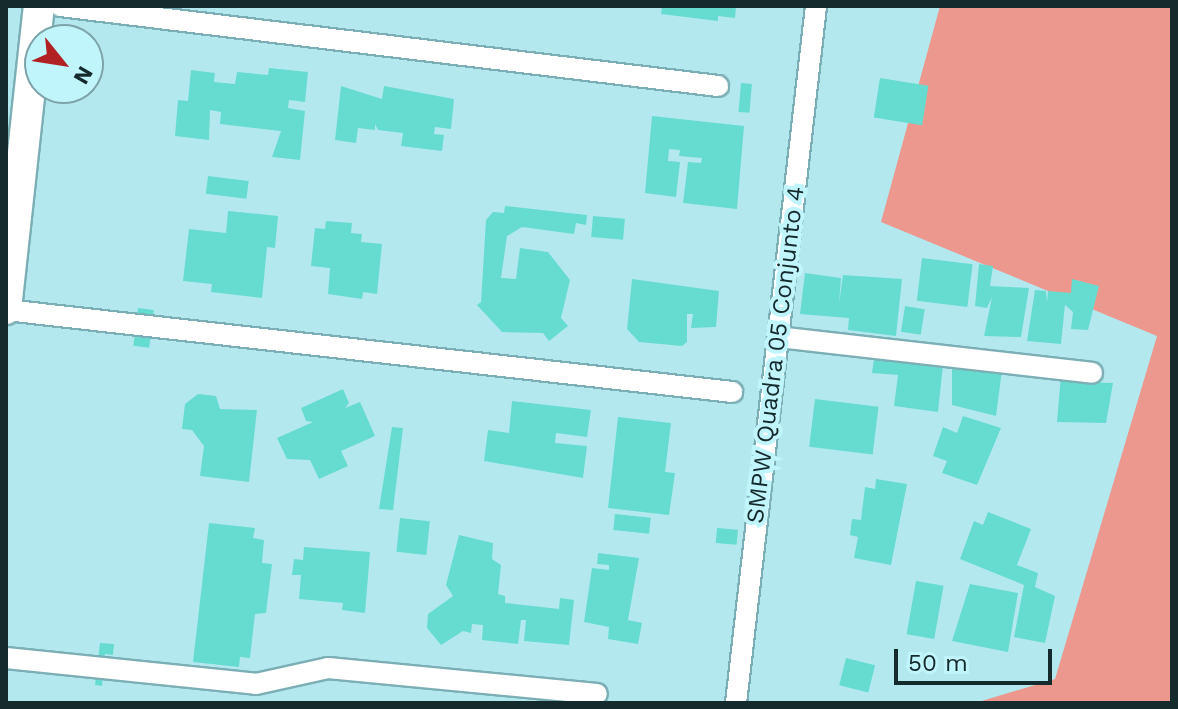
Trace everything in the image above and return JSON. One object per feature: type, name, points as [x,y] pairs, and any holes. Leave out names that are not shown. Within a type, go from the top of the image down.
[{"type":"street","name":"SMPW Quadra 05 Conjunto 4","points":[[736,703],[816,6]]},
{"type":"street","points":[[718,86],[39,9],[6,310],[732,392]]},
{"type":"street","points":[[778,337],[1092,373]]},
{"type":"street","points":[[6,658],[256,684],[328,668],[597,694]]},
{"type":"shaded area","points":[[940,6],[1172,6],[1172,703],[975,703],[1055,679],[1157,336],[881,222]]},
{"type":"building","points":[[662,6],[736,6],[735,18],[718,16],[718,21],[661,14]]},
{"type":"building","points":[[269,68],[308,72],[305,102],[289,100],[288,108],[305,111],[300,160],[272,157],[281,131],[220,124],[221,112],[210,110],[209,140],[175,136],[178,100],[188,101],[191,70],[215,73],[214,82],[235,84],[237,72],[268,75]]},
{"type":"building","points":[[880,78],[928,86],[922,125],[874,118]]},
{"type":"building","points":[[741,83],[752,84],[749,113],[738,112]]},
{"type":"building","points":[[341,86],[382,99],[384,86],[454,99],[451,129],[435,127],[434,134],[444,135],[442,151],[401,146],[403,133],[378,130],[375,124],[375,130],[358,128],[356,143],[335,140]]},
{"type":"building","points":[[652,116],[744,126],[737,209],[683,203],[688,162],[701,163],[702,158],[679,156],[680,150],[669,149],[668,161],[680,162],[676,197],[645,193]]},
{"type":"building","points":[[208,176],[249,181],[247,199],[206,194]]},
{"type":"building","points":[[505,206],[587,215],[586,225],[576,223],[574,234],[522,227],[507,236],[501,278],[516,279],[520,248],[548,252],[570,280],[561,318],[568,326],[549,341],[543,333],[502,332],[477,305],[481,302],[486,220],[493,212],[504,213]]},
{"type":"building","points":[[228,211],[278,216],[275,248],[267,247],[262,298],[211,292],[212,284],[183,281],[189,229],[226,233]]},
{"type":"building","points":[[593,216],[625,219],[623,240],[591,237]]},
{"type":"building","points":[[326,221],[352,223],[351,233],[362,234],[361,242],[382,244],[377,294],[363,292],[362,299],[328,294],[330,268],[311,266],[315,228],[325,229]]},
{"type":"building","points":[[922,258],[973,264],[967,307],[917,301]]},
{"type":"building","points":[[979,264],[993,266],[990,286],[1029,288],[1021,337],[984,336],[992,297],[987,308],[975,306]]},
{"type":"building","points":[[805,273],[841,278],[839,304],[843,275],[902,279],[896,336],[848,330],[849,318],[800,314]]},
{"type":"building","points":[[632,279],[719,291],[716,327],[691,328],[693,314],[687,314],[687,342],[682,346],[639,342],[627,329]]},
{"type":"building","points":[[1072,279],[1099,286],[1088,330],[1071,329],[1073,312],[1065,305],[1061,344],[1027,341],[1035,290],[1046,291],[1047,303],[1048,291],[1071,293]]},
{"type":"building","points":[[905,306],[925,309],[921,335],[901,332]]},
{"type":"building","points":[[138,308],[154,310],[149,348],[133,346]]},
{"type":"building","points":[[875,352],[944,356],[938,412],[894,406],[898,375],[872,373]]},
{"type":"building","points":[[952,364],[1002,370],[996,416],[952,405]]},
{"type":"building","points":[[1061,374],[1078,376],[1078,382],[1113,383],[1106,423],[1057,422]]},
{"type":"building","points":[[343,389],[349,403],[345,408],[360,402],[375,436],[341,451],[348,466],[319,479],[310,460],[287,459],[277,438],[313,422],[306,421],[301,408]]},
{"type":"building","points":[[198,394],[216,396],[220,409],[257,410],[249,482],[200,476],[204,446],[192,430],[182,429],[185,404]]},
{"type":"building","points":[[815,399],[879,407],[873,454],[809,447]]},
{"type":"building","points":[[512,401],[591,410],[587,437],[556,433],[555,443],[587,446],[583,478],[484,461],[488,430],[509,433]]},
{"type":"building","points":[[963,416],[1001,428],[977,485],[942,473],[947,461],[933,456],[943,427],[957,433]]},
{"type":"building","points":[[618,417],[671,423],[665,472],[675,473],[669,515],[608,508]]},
{"type":"building","points":[[392,427],[403,428],[393,510],[379,509]]},
{"type":"building","points":[[876,479],[907,484],[891,565],[854,558],[858,537],[850,535],[852,519],[861,520],[865,487],[875,489]]},
{"type":"building","points":[[988,512],[1031,529],[1017,565],[1038,573],[1035,587],[1055,596],[1045,643],[1014,637],[1024,585],[960,559],[974,521],[983,525]]},
{"type":"building","points":[[615,514],[651,518],[649,534],[613,530]]},
{"type":"building","points":[[400,518],[430,521],[426,555],[396,552]]},
{"type":"building","points":[[209,523],[255,528],[253,538],[264,540],[262,563],[272,564],[266,613],[255,614],[250,658],[240,657],[239,667],[193,662]]},
{"type":"building","points":[[717,528],[738,530],[737,545],[716,543]]},
{"type":"building","points":[[459,535],[493,543],[492,559],[501,565],[498,594],[505,596],[505,603],[559,609],[560,598],[574,600],[569,645],[524,641],[526,620],[521,620],[518,644],[482,640],[483,625],[472,624],[471,633],[463,631],[441,645],[427,628],[428,614],[453,596],[446,585]]},
{"type":"building","points":[[304,547],[370,552],[365,613],[342,610],[343,603],[299,599],[301,575],[292,575],[294,559],[303,560]]},
{"type":"building","points":[[598,553],[639,558],[628,620],[642,623],[638,644],[608,639],[609,627],[584,622],[592,568],[609,570],[609,565],[597,564]]},
{"type":"building","points":[[916,581],[944,586],[934,639],[907,634]]},
{"type":"building","points":[[970,584],[1018,593],[1008,652],[952,641]]},
{"type":"building","points":[[100,643],[114,644],[113,655],[105,654],[102,686],[95,685]]},
{"type":"building","points":[[846,658],[875,665],[868,692],[839,685]]}]
